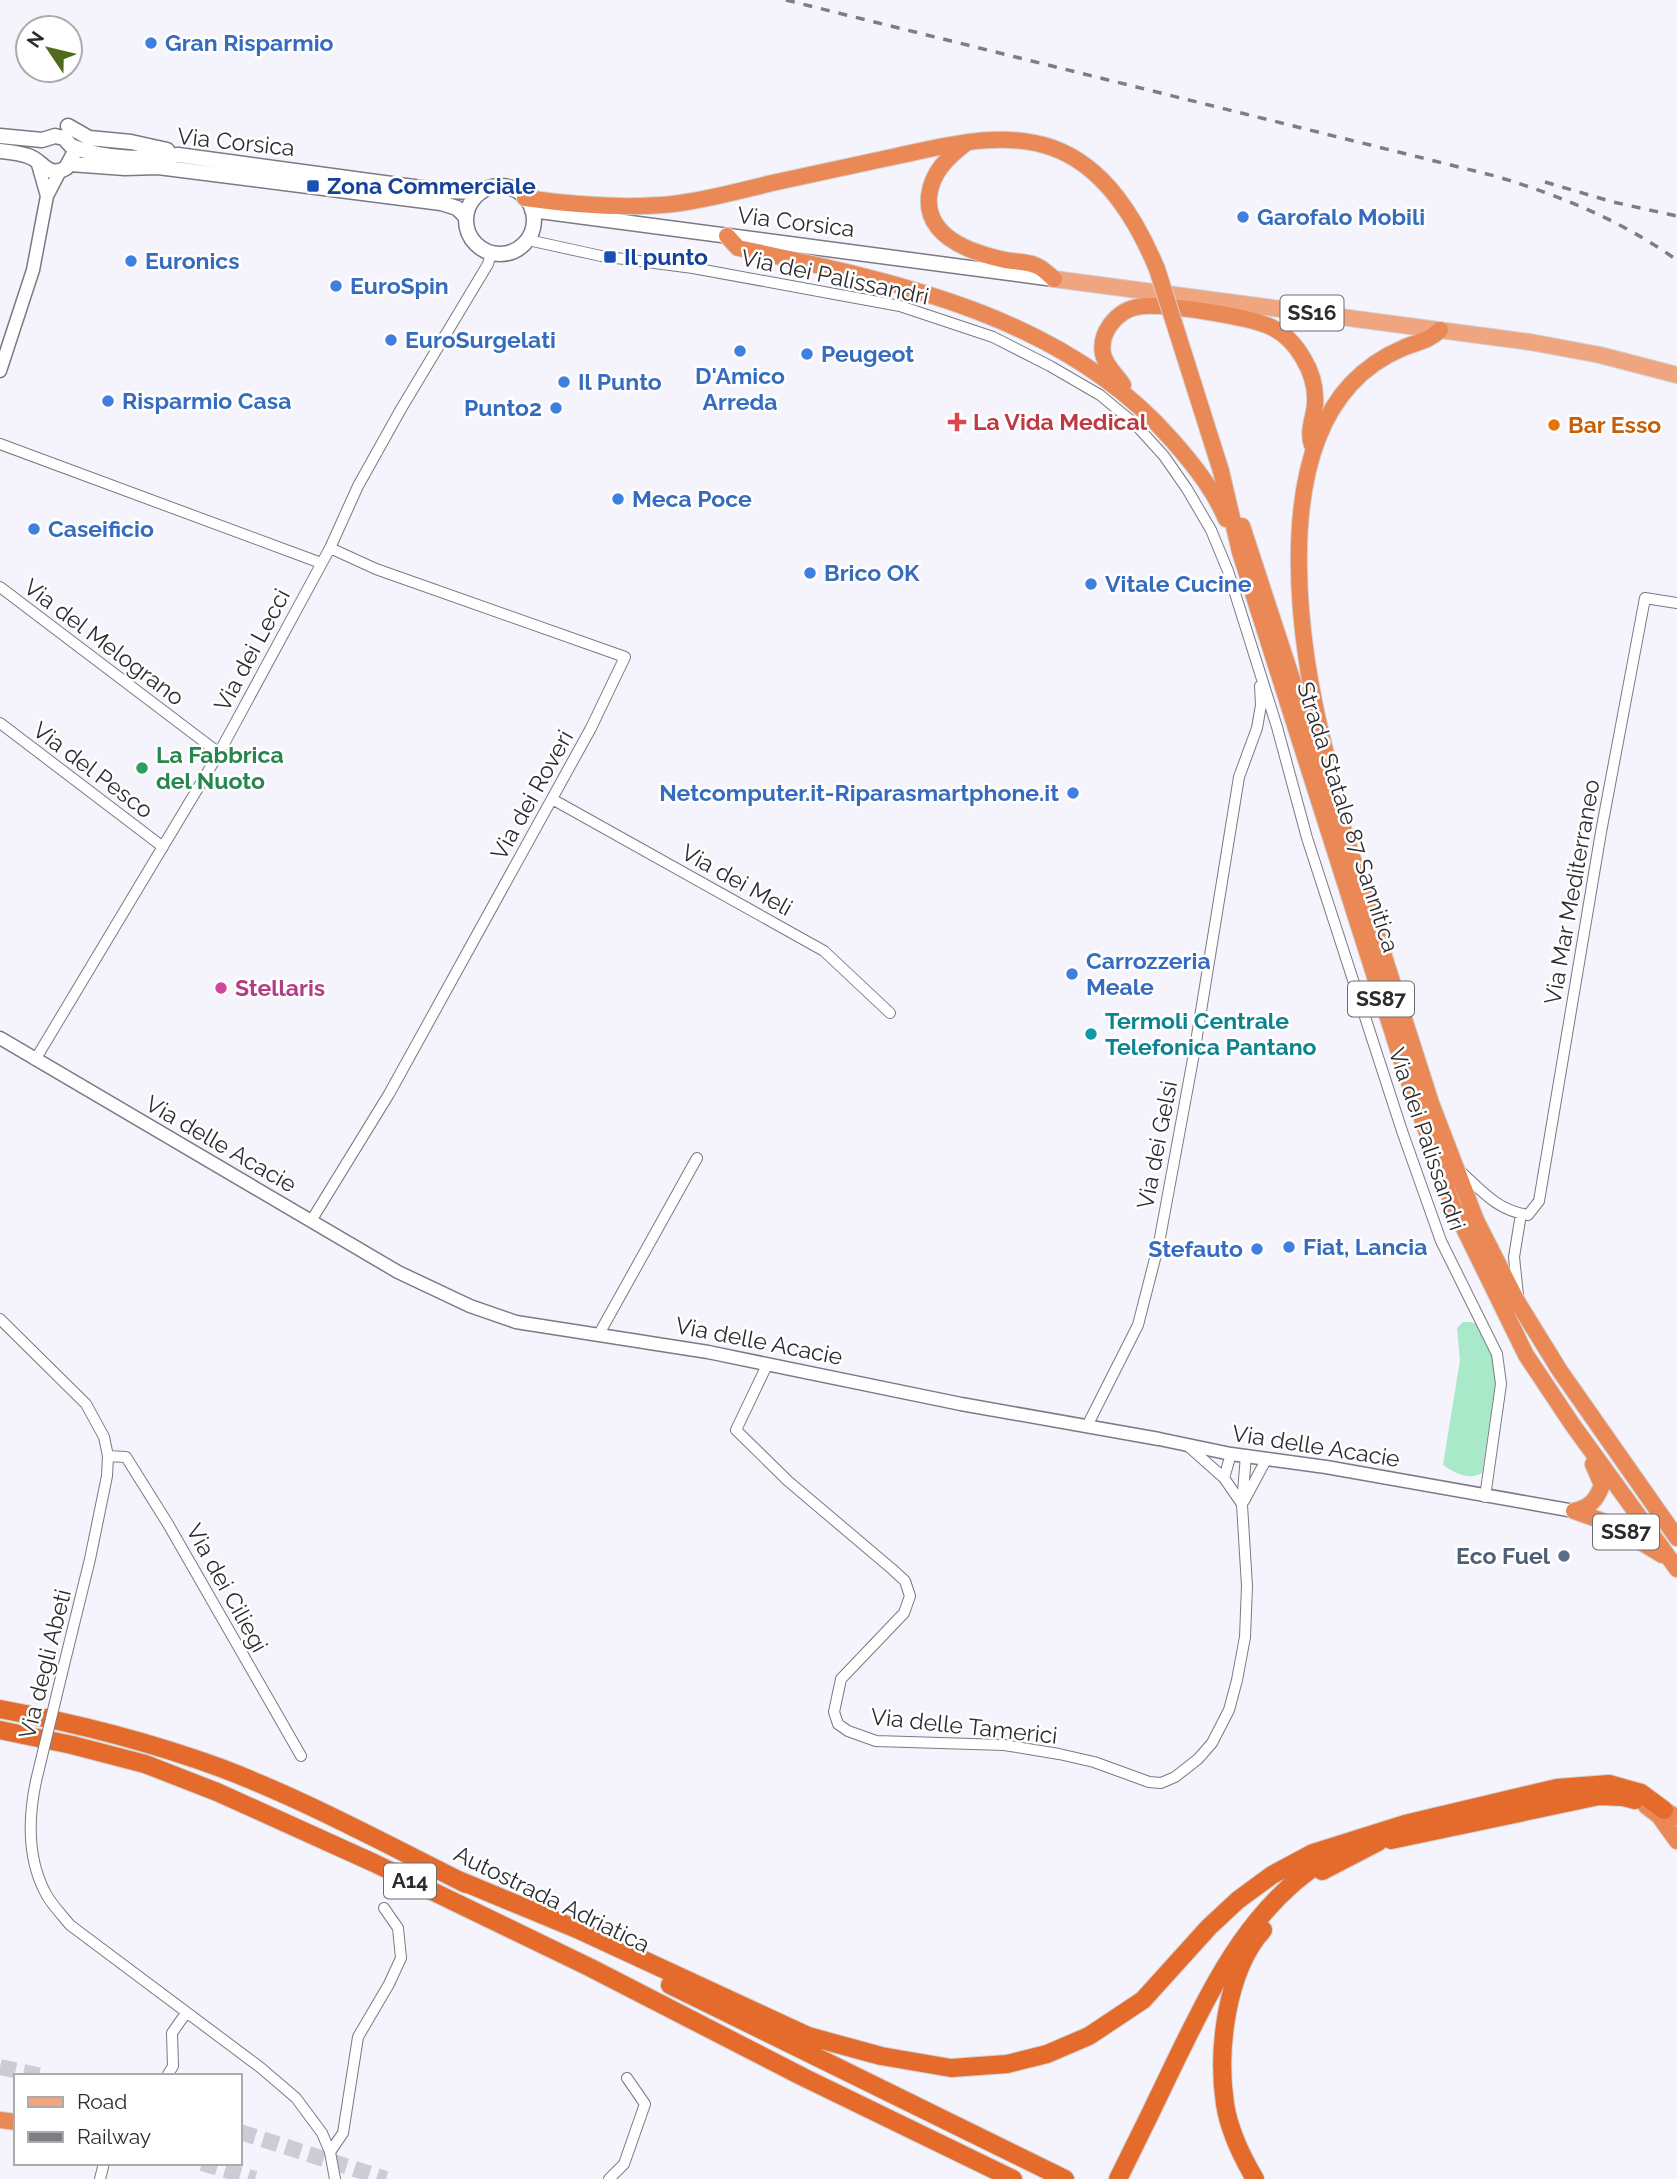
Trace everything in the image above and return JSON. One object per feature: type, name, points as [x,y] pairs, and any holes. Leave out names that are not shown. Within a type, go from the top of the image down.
[{"type":"highway","points":[[529,204],[673,204],[990,139],[1015,139],[1051,147],[1072,157],[1094,173],[1123,205],[1144,237],[1157,269],[1222,471],[1240,552]]},
{"type":"highway","points":[[967,143],[944,161],[935,176],[929,200],[936,223],[953,241],[965,248],[993,257],[1037,265],[1054,279]]},
{"type":"highway","points":[[726,236],[738,248],[879,280],[978,312],[1034,335],[1135,401]]},
{"type":"highway","points":[[1240,552],[1221,508],[1196,469],[1135,401],[1107,364],[1103,355],[1104,337],[1109,326],[1125,311],[1149,305],[1252,320],[1279,332],[1297,349],[1314,389],[1315,404],[1309,436],[1313,451]]},
{"type":"highway","points":[[1334,797],[1310,673],[1300,586],[1300,528],[1305,484],[1313,451],[1332,410],[1354,381],[1388,355],[1431,339],[1440,330]]},
{"type":"highway","name":"SS87","points":[[1222,471],[1251,548],[1325,780],[1334,797]]},
{"type":"highway","name":"Strada Statale 87 Sannitica","points":[[1240,552],[1402,1062],[1439,1171],[1464,1230],[1526,1355],[1572,1424],[1675,1566]]},
{"type":"highway","name":"Strada Statale 87 Sannitica","points":[[1334,797],[1427,1090],[1476,1220],[1518,1303],[1560,1371],[1677,1537]]},
{"type":"highway","name":"SS87","points":[[1572,1424],[1602,1485],[1597,1498],[1588,1507],[1574,1511]]},
{"type":"highway","name":"SS87","points":[[1574,1511],[1611,1524],[1643,1542],[1675,1566]]},
{"type":"highway","name":"Autostrada Adriatica","points":[[0,1709],[79,1724],[150,1744],[222,1769],[456,1879],[1065,2179]]},
{"type":"highway","name":"Autostrada Adriatica","points":[[0,1730],[145,1764],[217,1791],[589,1967],[803,2077],[1013,2179]]},
{"type":"highway","points":[[456,1879],[579,1930],[808,2036],[881,2056],[951,2068],[1007,2064],[1047,2054],[1089,2036],[1143,2000],[1237,1900],[1272,1875],[1313,1853],[1405,1824],[1557,1788],[1609,1784],[1629,1788],[1671,1814]]},
{"type":"highway","points":[[1292,1883],[1312,1870],[1378,1842],[1599,1796],[1623,1797],[1671,1814]]},
{"type":"highway","points":[[1638,1801],[1659,1816],[1677,1841]]},
{"type":"highway","points":[[1118,2179],[1195,2021],[1231,1954],[1249,1929],[1292,1883],[1357,1838]]},
{"type":"highway","points":[[1255,2179],[1236,2141],[1225,2105],[1223,2032],[1230,1994],[1255,1938],[1302,1885],[1378,1842]]},
{"type":"highway","points":[[803,2077],[986,2179]]},
{"type":"main road","points":[[68,126],[89,138],[131,142],[178,155]]},
{"type":"main road","name":"Via Corsica","points":[[0,136],[42,140],[49,136],[59,136],[71,146],[89,153],[116,157],[178,155],[443,191],[481,192],[502,187],[513,189],[529,204],[726,236],[1054,279]]},
{"type":"main road","points":[[37,160],[37,149],[42,140]]},
{"type":"main road","points":[[65,167],[73,154],[71,146]]},
{"type":"main road","name":"Via Corsica","points":[[0,150],[28,156],[37,160],[46,170],[65,167],[158,167],[441,202],[457,208],[466,217]]},
{"type":"main road","points":[[481,192],[473,201],[466,217],[470,237],[482,249],[491,253],[513,252],[528,240],[534,224],[529,204]]},
{"type":"main road","name":"SS16","points":[[1054,279],[1566,348],[1677,375]]},
{"type":"street","points":[[37,160],[47,195]]},
{"type":"street","points":[[0,371],[33,270],[47,195],[65,167]]},
{"type":"street","name":"Via dei Palissandri","points":[[528,240],[601,256],[693,268],[900,306],[993,337],[1100,395],[1135,424],[1164,456],[1211,530],[1228,571],[1307,838],[1402,1131],[1441,1241],[1497,1354],[1501,1384],[1485,1497]]},
{"type":"street","name":"Via dei Lecci","points":[[35,1060],[219,753],[330,548],[358,486],[488,264],[491,253]]},
{"type":"street","points":[[0,444],[321,563]]},
{"type":"street","name":"Via dei Roveri","points":[[311,1221],[389,1094],[591,728],[625,657],[376,569],[330,548]]},
{"type":"street","name":"Via del Melograno","points":[[0,587],[219,753]]},
{"type":"street","name":"Via Mar Mediterraneo","points":[[1521,1214],[1528,1215],[1539,1201],[1601,832],[1645,598],[1677,603]]},
{"type":"street","name":"Via dei Gelsi","points":[[1087,1426],[1138,1325],[1159,1242],[1195,1048],[1239,777],[1257,728],[1261,691],[1254,654]]},
{"type":"street","name":"Via del Pesco","points":[[0,723],[163,847]]},
{"type":"street","name":"Via dei Meli","points":[[552,799],[824,951],[890,1013]]},
{"type":"street","name":"Via delle Acacie","points":[[0,1038],[398,1272],[470,1306],[516,1322],[708,1352],[961,1404],[1231,1454],[1326,1467],[1574,1511]]},
{"type":"street","points":[[600,1334],[696,1158]]},
{"type":"street","points":[[1454,1166],[1489,1199],[1521,1214],[1514,1257],[1518,1303]]},
{"type":"street","name":"Via degli Abeti","points":[[0,1319],[86,1404],[104,1437],[108,1457],[107,1476],[90,1559],[36,1781],[29,1824],[34,1861],[47,1895],[70,1925],[296,2098],[322,2133],[330,2152],[335,2179]]},
{"type":"street","name":"Via delle Tamerici","points":[[767,1365],[736,1430],[788,1481],[899,1574],[905,1581],[910,1596],[904,1613],[841,1679],[834,1712],[838,1724],[848,1731],[876,1741],[1004,1745],[1094,1762],[1149,1782],[1161,1783],[1175,1777],[1198,1759],[1212,1743],[1229,1710],[1237,1680],[1245,1637],[1247,1586],[1242,1505],[1246,1455]]},
{"type":"street","points":[[1187,1444],[1224,1478],[1242,1505],[1267,1458]]},
{"type":"street","points":[[1224,1478],[1231,1454]]},
{"type":"street","name":"Via dei Ciliegi","points":[[108,1457],[126,1457],[169,1524],[301,1756]]},
{"type":"street","points":[[330,2152],[343,2133],[358,2037],[401,1958],[398,1928],[384,1908]]},
{"type":"street","points":[[168,2074],[173,2066],[172,2033],[186,2013]]},
{"type":"street","points":[[609,2179],[624,2164],[645,2104],[627,2078]]},
{"type":"green space","points":[[1463,1322],[1479,1325],[1494,1362],[1496,1379],[1482,1473],[1472,1476],[1457,1473],[1443,1465],[1460,1360],[1457,1328]]},
{"type":"tunnel","points":[[0,2067],[32,2074]]},
{"type":"tunnel","points":[[242,2133],[386,2179]]},
{"type":"tunnel","points":[[209,2165],[255,2179]]},
{"type":"railway","points":[[786,0],[1495,176],[1590,210],[1677,260]]},
{"type":"railway","points":[[1545,182],[1613,202],[1677,216]]},
{"type":"place","name":"Gran Risparmio","points":[[151,43]]},
{"type":"place","name":"Zona Commerciale","points":[[313,186]]},
{"type":"place","name":"Garofalo Mobili","points":[[1243,217]]},
{"type":"place","name":"Il punto","points":[[610,257]]},
{"type":"place","name":"Euronics","points":[[131,261]]},
{"type":"place","name":"EuroSpin","points":[[336,286]]},
{"type":"place","name":"EuroSurgelati","points":[[391,340]]},
{"type":"place","name":"D'Amico Arreda","points":[[740,351]]},
{"type":"place","name":"Peugeot","points":[[807,354]]},
{"type":"place","name":"Il Punto","points":[[564,382]]},
{"type":"place","name":"Risparmio Casa","points":[[108,401]]},
{"type":"place","name":"Punto2","points":[[556,408]]},
{"type":"place","name":"La Vida Medical","points":[[957,422]]},
{"type":"place","name":"Bar Esso","points":[[1554,425]]},
{"type":"place","name":"Meca Poce","points":[[618,499]]},
{"type":"place","name":"Caseificio","points":[[34,529]]},
{"type":"place","name":"Brico OK","points":[[810,573]]},
{"type":"place","name":"Vitale Cucine","points":[[1091,584]]},
{"type":"place","name":"La Fabbrica del Nuoto","points":[[142,768]]},
{"type":"place","name":"Netcomputer.it-Riparasmartphone.it","points":[[1073,793]]},
{"type":"place","name":"Carrozzeria Meale","points":[[1072,974]]},
{"type":"place","name":"Stellaris","points":[[221,988]]},
{"type":"place","name":"Termoli Centrale Telefonica Pantano","points":[[1091,1034]]},
{"type":"place","name":"Fiat, Lancia","points":[[1289,1247]]},
{"type":"place","name":"Stefauto","points":[[1257,1249]]},
{"type":"place","name":"Eco Fuel","points":[[1564,1556]]}]
